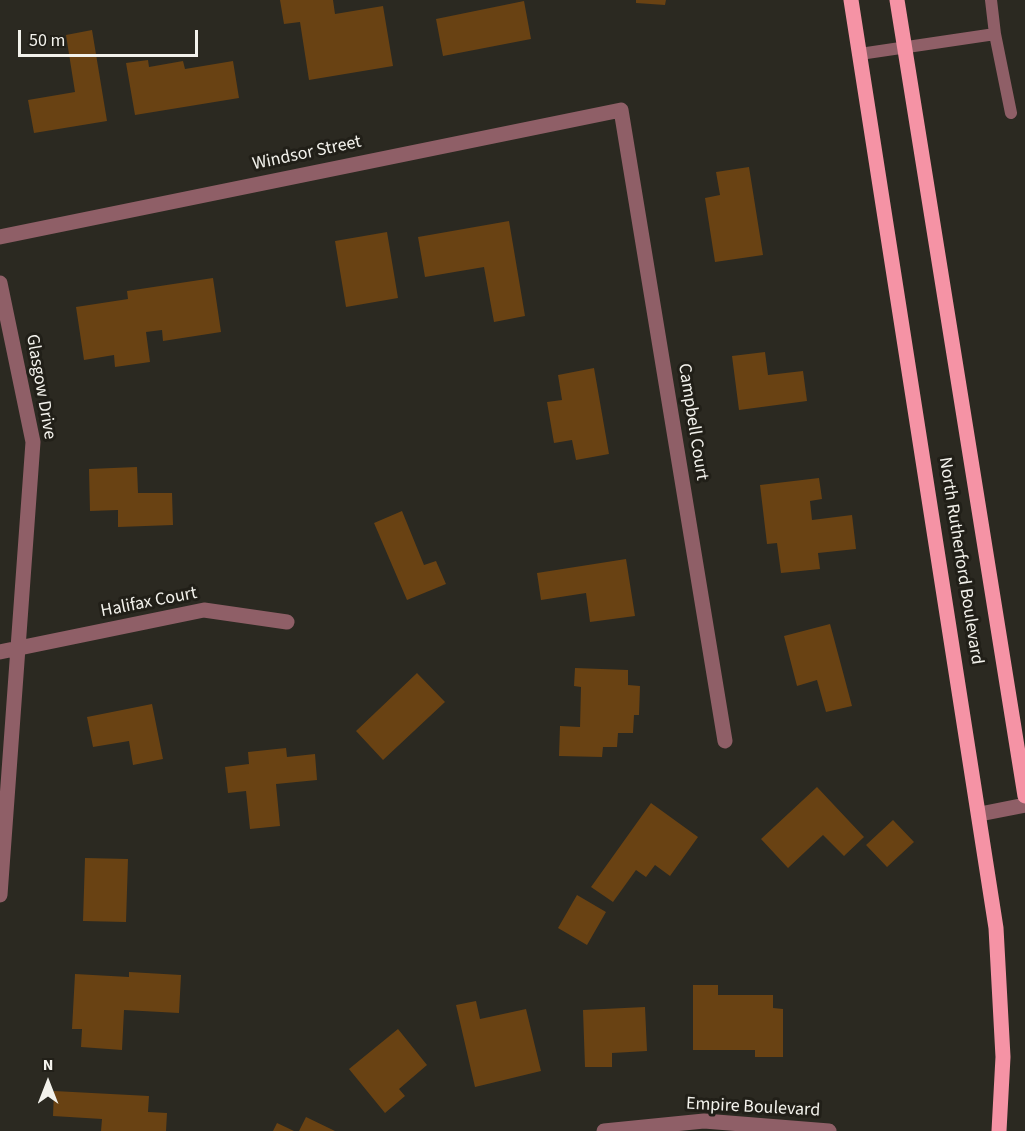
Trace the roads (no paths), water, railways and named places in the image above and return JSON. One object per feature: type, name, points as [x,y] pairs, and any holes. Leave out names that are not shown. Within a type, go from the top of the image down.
[{"type":"main road","name":"North Rutherford Boulevard","points":[[851,0],[996,928],[1003,1057],[999,1131]]},
{"type":"main road","name":"North Rutherford Boulevard","points":[[897,0],[1025,796]]},
{"type":"street","name":"Windsor Street","points":[[0,237],[621,110]]},
{"type":"street","name":"Campbell Court","points":[[621,110],[725,741]]},
{"type":"street","name":"Glasgow Drive","points":[[0,283],[33,442],[0,895]]},
{"type":"street","name":"Halifax Court","points":[[0,652],[204,610],[287,622]]},
{"type":"street","points":[[980,814],[1025,805]]},
{"type":"street","name":"Empire Boulevard","points":[[604,1131],[704,1121],[829,1131]]},
{"type":"lane","points":[[991,0],[995,34],[1011,113]]},
{"type":"lane","points":[[860,54],[995,34]]}]
